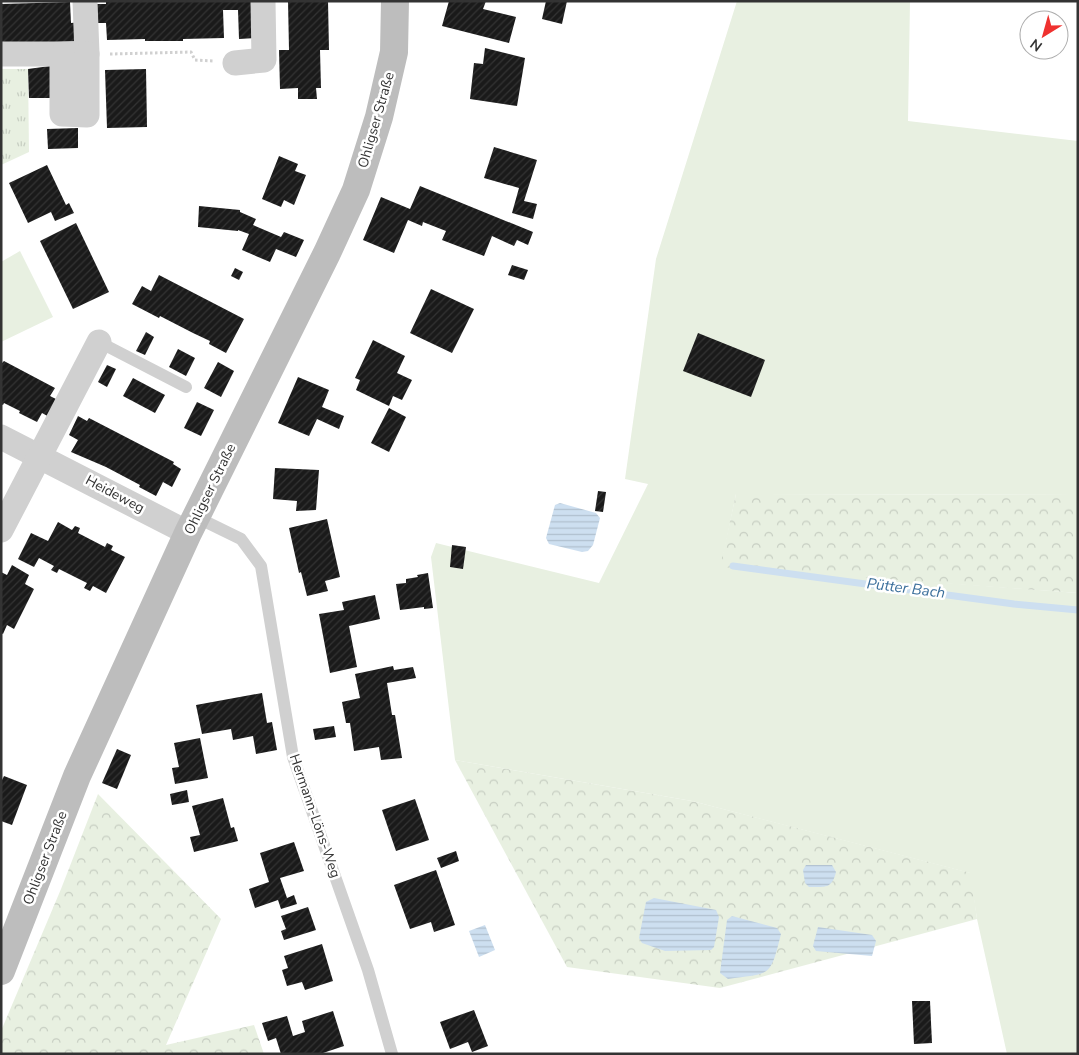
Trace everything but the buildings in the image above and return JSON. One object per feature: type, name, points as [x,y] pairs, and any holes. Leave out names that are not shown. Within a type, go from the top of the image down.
[{"type":"main road","name":"Ohligser Straße","points":[[1,971],[77,776],[192,525],[327,253],[356,190],[379,117],[394,52],[395,1]]},
{"type":"street","points":[[62,55],[62,114],[87,114],[85,1]]},
{"type":"street","points":[[235,63],[264,60],[263,1]]},
{"type":"street","points":[[1,54],[87,54]]},
{"type":"street","points":[[1,530],[99,342]]},
{"type":"street","name":"Heideweg","points":[[1,437],[192,525]]},
{"type":"lane","points":[[99,342],[186,388]]},
{"type":"lane","name":"Hermann-Löns-Weg","points":[[192,525],[241,539],[261,566],[293,757],[368,970],[392,1054]]},
{"type":"path","points":[[87,54],[191,52],[195,60],[235,63]]},
{"type":"green space","points":[[737,1],[910,1],[908,121],[1078,141],[1078,495],[736,494],[721,566],[1078,593],[1078,1054],[1007,1054],[977,919],[970,873],[692,801],[455,760],[431,557],[436,543],[599,583],[648,484],[625,479],[656,259]]},
{"type":"green space","points":[[1,69],[28,69],[29,152],[1,165]]},
{"type":"green space","points":[[20,251],[53,317],[1,342],[1,262]]},
{"type":"green space","points":[[736,494],[1078,495],[1078,593],[720,567]]},
{"type":"green space","points":[[455,760],[692,801],[971,873],[977,919],[720,988],[567,967]]},
{"type":"green space","points":[[98,794],[221,919],[166,1045],[254,1025],[264,1054],[1,1054],[1,1031],[61,889]]},
{"type":"water","points":[[560,503],[596,513],[600,518],[593,545],[588,551],[582,552],[549,544],[546,538],[555,505]]},
{"type":"water","points":[[806,865],[832,865],[836,872],[832,882],[824,887],[809,887],[805,883],[803,870]]},
{"type":"water","points":[[654,898],[716,910],[719,917],[714,947],[711,950],[665,951],[642,943],[639,938],[646,902]]},
{"type":"water","points":[[732,916],[777,928],[781,934],[771,966],[761,974],[728,979],[720,973],[727,920]]},
{"type":"water","points":[[485,925],[495,950],[479,957],[469,931]]},
{"type":"water","points":[[818,927],[872,935],[876,941],[872,956],[816,951],[813,946]]},
{"type":"waterway","name":"Pütter Bach","points":[[733,566],[1014,604],[1078,610]]}]
